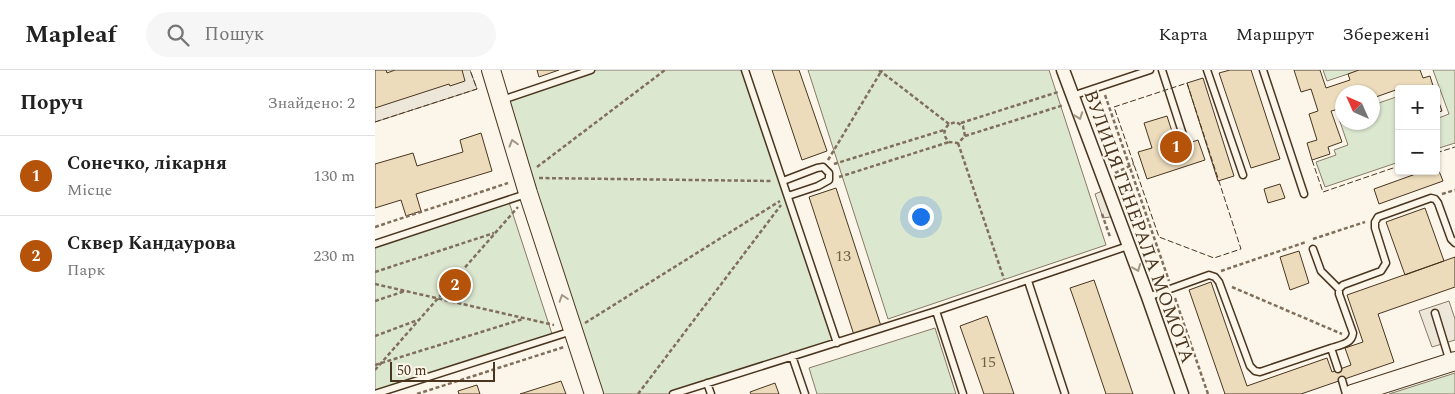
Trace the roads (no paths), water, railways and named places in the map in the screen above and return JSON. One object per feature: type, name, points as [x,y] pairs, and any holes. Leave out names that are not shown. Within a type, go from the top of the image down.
[{"type":"street","points":[[491,70],[501,100],[524,192],[570,333],[594,394]]},
{"type":"street","name":"ВУЛИЦЯ ГЕНЕРАЛА МОМОТА","points":[[1063,70],[1148,297],[1182,394]]},
{"type":"street","points":[[1347,387],[1453,362]]},
{"type":"lane","points":[[501,100],[591,70]]},
{"type":"lane","points":[[745,70],[837,343]]},
{"type":"lane","points":[[1072,95],[1150,70]]},
{"type":"lane","points":[[1162,70],[1183,135]]},
{"type":"lane","points":[[1207,70],[1243,175]]},
{"type":"lane","points":[[1263,70],[1304,194]]},
{"type":"lane","points":[[783,181],[817,168],[823,167],[829,173],[829,180],[818,186],[788,196]]},
{"type":"lane","points":[[375,244],[524,192]]},
{"type":"lane","points":[[1339,289],[1343,285],[1385,268],[1386,263],[1375,228],[1375,222],[1378,217],[1431,198],[1435,199],[1439,203],[1451,239],[1455,243]]},
{"type":"lane","points":[[673,394],[935,312],[1128,246]]},
{"type":"lane","points":[[1148,297],[1209,275],[1215,277],[1219,282],[1250,366],[1255,371],[1260,372],[1349,342],[1352,338],[1353,334],[1339,289],[1321,271],[1313,249]]},
{"type":"lane","points":[[1027,281],[1065,394]]},
{"type":"lane","points":[[935,312],[963,394]]},
{"type":"lane","points":[[1435,312],[1453,362]]},
{"type":"lane","points":[[375,394],[570,333]]},
{"type":"lane","points":[[1331,348],[1338,369]]},
{"type":"lane","points":[[792,356],[805,394]]},
{"type":"lane","points":[[707,383],[711,394]]},
{"type":"lane","points":[[1346,394],[1347,387]]},
{"type":"place","name":"Сонечко, лікарня","points":[[1176,147]]},
{"type":"place","name":"Сквер Кандаурова","points":[[455,285]]}]
